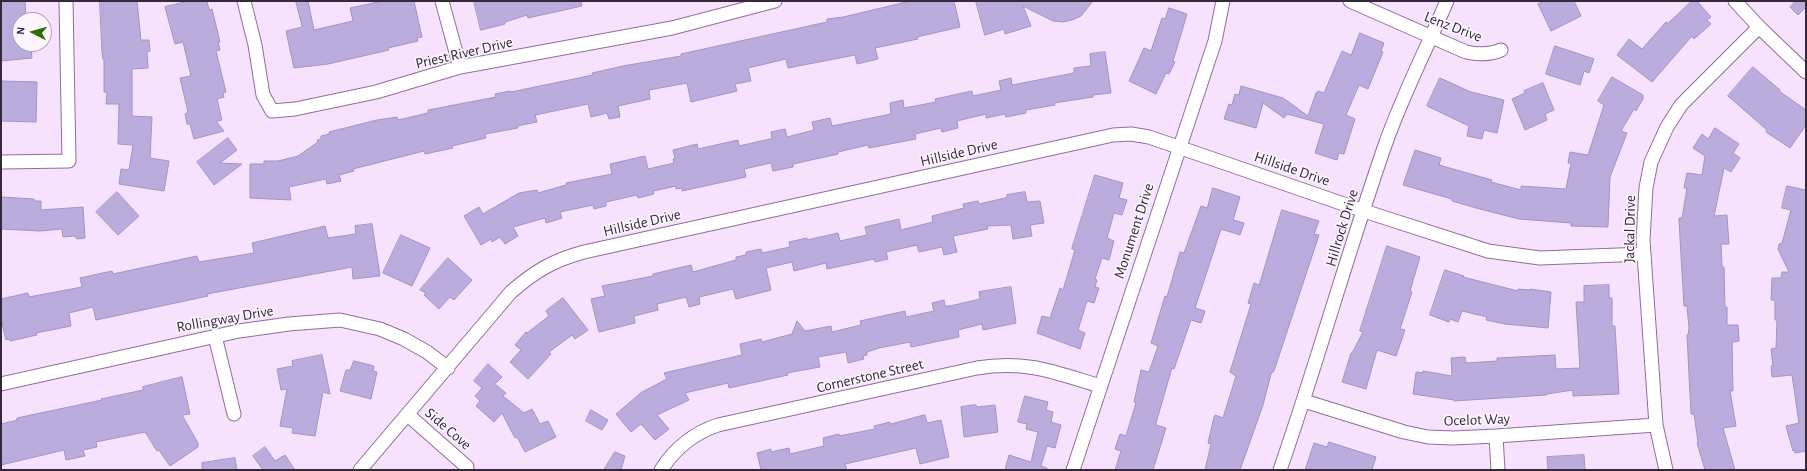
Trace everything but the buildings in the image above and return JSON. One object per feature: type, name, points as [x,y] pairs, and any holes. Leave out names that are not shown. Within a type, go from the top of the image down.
[{"type":"street","points":[[1,162],[69,161],[66,1]]},
{"type":"street","name":"Priest River Drive","points":[[244,1],[255,45],[263,95],[272,110],[295,109],[376,92],[460,68],[672,28],[775,1]]},
{"type":"street","points":[[442,1],[460,68]]},
{"type":"street","name":"Monument Drive","points":[[1073,470],[1215,41],[1223,1]]},
{"type":"street","name":"Lenz Drive","points":[[1350,1],[1466,52],[1478,55],[1490,54],[1501,50]]},
{"type":"street","name":"Hillrock Drive","points":[[1280,470],[1304,401],[1384,147],[1447,1]]},
{"type":"street","points":[[1735,1],[1758,27],[1806,72]]},
{"type":"street","name":"Jackal Drive","points":[[1666,470],[1656,425],[1644,254],[1644,214],[1646,188],[1651,162],[1667,127],[1689,95],[1758,27]]},
{"type":"street","name":"Hillside Drive","points":[[360,470],[511,292],[534,272],[561,258],[1113,135],[1131,134],[1149,137],[1488,251],[1540,258],[1644,254]]},
{"type":"street","name":"Rollingway Drive","points":[[1,384],[215,336],[289,324],[340,320],[380,329],[404,339],[427,352],[448,368]]},
{"type":"street","points":[[215,336],[234,414]]},
{"type":"street","name":"Cornerstone Street","points":[[661,470],[669,458],[683,444],[700,433],[718,425],[977,368],[1000,364],[1022,364],[1047,369],[1100,386]]},
{"type":"street","name":"Ocelot Way","points":[[1304,401],[1404,432],[1453,438],[1656,425]]},
{"type":"street","name":"Side Cove","points":[[408,415],[467,467]]},
{"type":"street","points":[[1496,436],[1498,470]]}]
